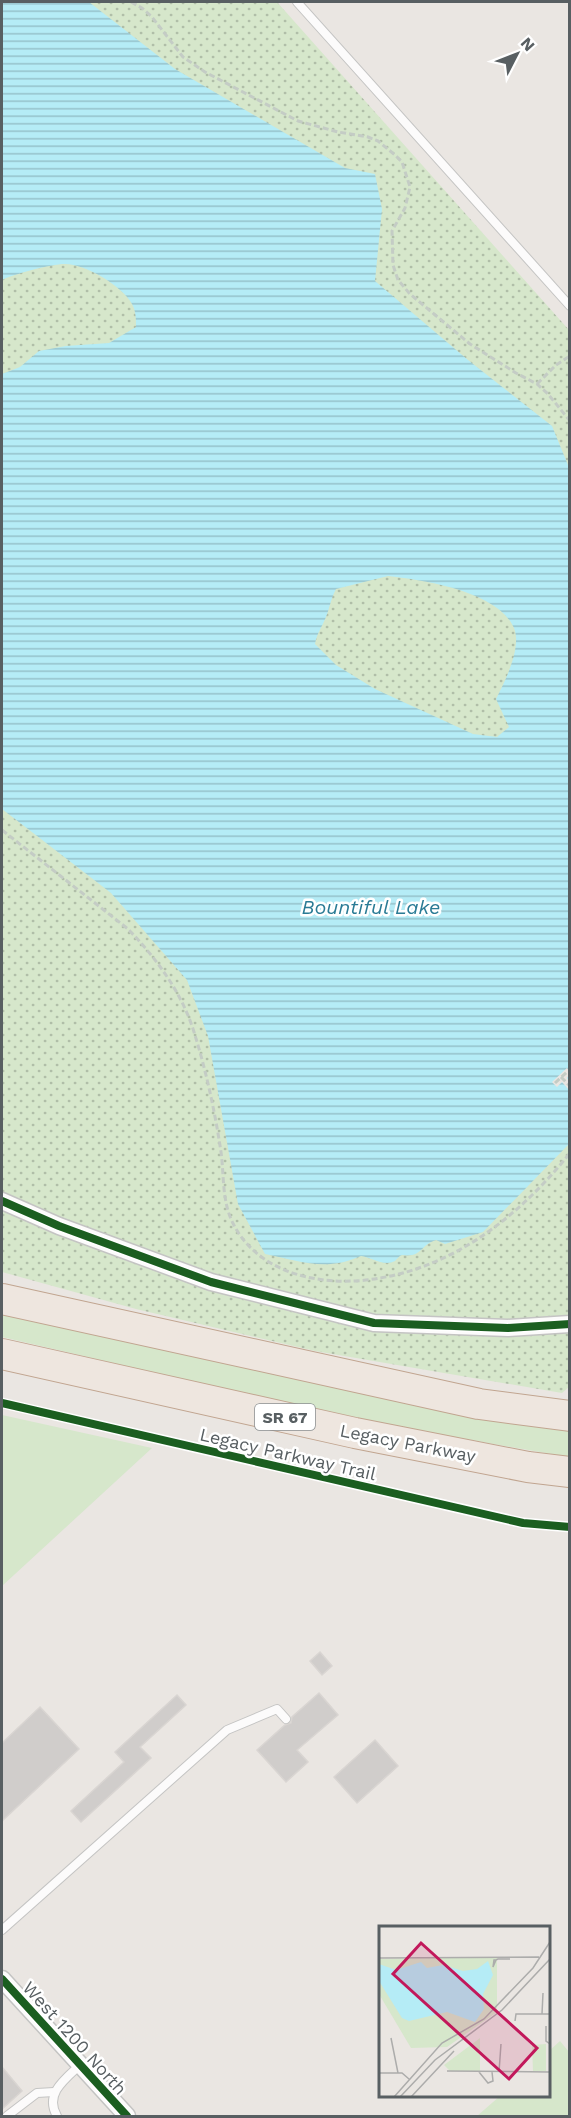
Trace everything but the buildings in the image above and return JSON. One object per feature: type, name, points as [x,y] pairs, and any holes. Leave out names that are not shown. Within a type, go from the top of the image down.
[{"type":"highway","points":[[2,1299],[479,1404],[570,1416]]},
{"type":"highway","name":"Legacy Parkway","points":[[2,1354],[355,1434],[528,1467],[570,1472]]},
{"type":"street","points":[[2,1201],[59,1226],[211,1282],[374,1323],[508,1328],[570,1324]]},
{"type":"street","name":"West 1200 North","points":[[2,1979],[126,2116]]},
{"type":"lane","points":[[297,2],[570,306]]},
{"type":"lane","points":[[2,1930],[227,1730],[277,1709],[286,1719]]},
{"type":"lane","points":[[57,2116],[53,2108],[54,2092],[80,2065]]},
{"type":"lane","points":[[7,2116],[37,2093],[54,2092]]},
{"type":"path","points":[[130,2],[142,8],[152,17],[183,57],[205,72],[298,121],[338,132],[368,137],[378,141],[395,155],[402,162],[410,187],[405,208],[392,231],[393,265],[399,280],[410,294],[470,344],[516,374],[537,384],[570,421]]},
{"type":"path","points":[[537,384],[556,365],[570,356]]},
{"type":"path","points":[[2,830],[63,880],[120,922],[144,945],[165,973],[183,1003],[200,1051],[217,1127],[225,1195],[231,1218],[244,1240],[254,1251],[278,1267],[307,1278],[350,1281],[389,1277],[430,1264],[477,1240],[512,1213],[547,1180],[570,1153]]},
{"type":"path","points":[[555,1083],[567,1072]]},
{"type":"path","points":[[561,1077],[570,1086]]},
{"type":"green space","name":"Bountiful Lake","points":[[2,2],[277,2],[569,330],[570,1386],[562,1393],[315,1351],[136,1309],[2,1272]]},
{"type":"green space","points":[[2,1312],[389,1400],[569,1430],[569,1457],[355,1417],[2,1337]]},
{"type":"green space","points":[[2,1415],[152,1448],[2,1586]]},
{"type":"green space","points":[[560,2041],[569,2052],[569,2116],[477,2116],[499,2097],[550,2097],[550,2050]]},
{"type":"water","name":"Bountiful Lake","points":[[2,2],[89,2],[175,69],[345,168],[375,174],[382,209],[375,281],[468,360],[552,426],[570,470],[569,1144],[483,1232],[445,1244],[436,1240],[417,1253],[402,1255],[391,1263],[361,1256],[336,1263],[313,1264],[265,1254],[238,1204],[208,1036],[187,980],[111,893],[2,809],[2,374],[20,367],[39,351],[66,346],[109,343],[136,327],[136,318],[132,304],[112,283],[93,272],[73,265],[59,264],[2,280]],"holes":[[[388,576],[439,584],[476,596],[505,615],[514,628],[516,636],[514,655],[496,699],[509,727],[497,737],[473,734],[375,689],[336,665],[315,644],[336,589]]]},
{"type":"pier","points":[[567,1068],[569,1090],[562,1082],[557,1087],[552,1082]]},
{"type":"cycle path","points":[[2,1201],[59,1226],[211,1282],[374,1323],[508,1328],[570,1324]]},
{"type":"cycle path","name":"Legacy Parkway Trail","points":[[2,1403],[523,1523],[570,1527]]},
{"type":"cycle path","points":[[2,1979],[127,2116]]}]
